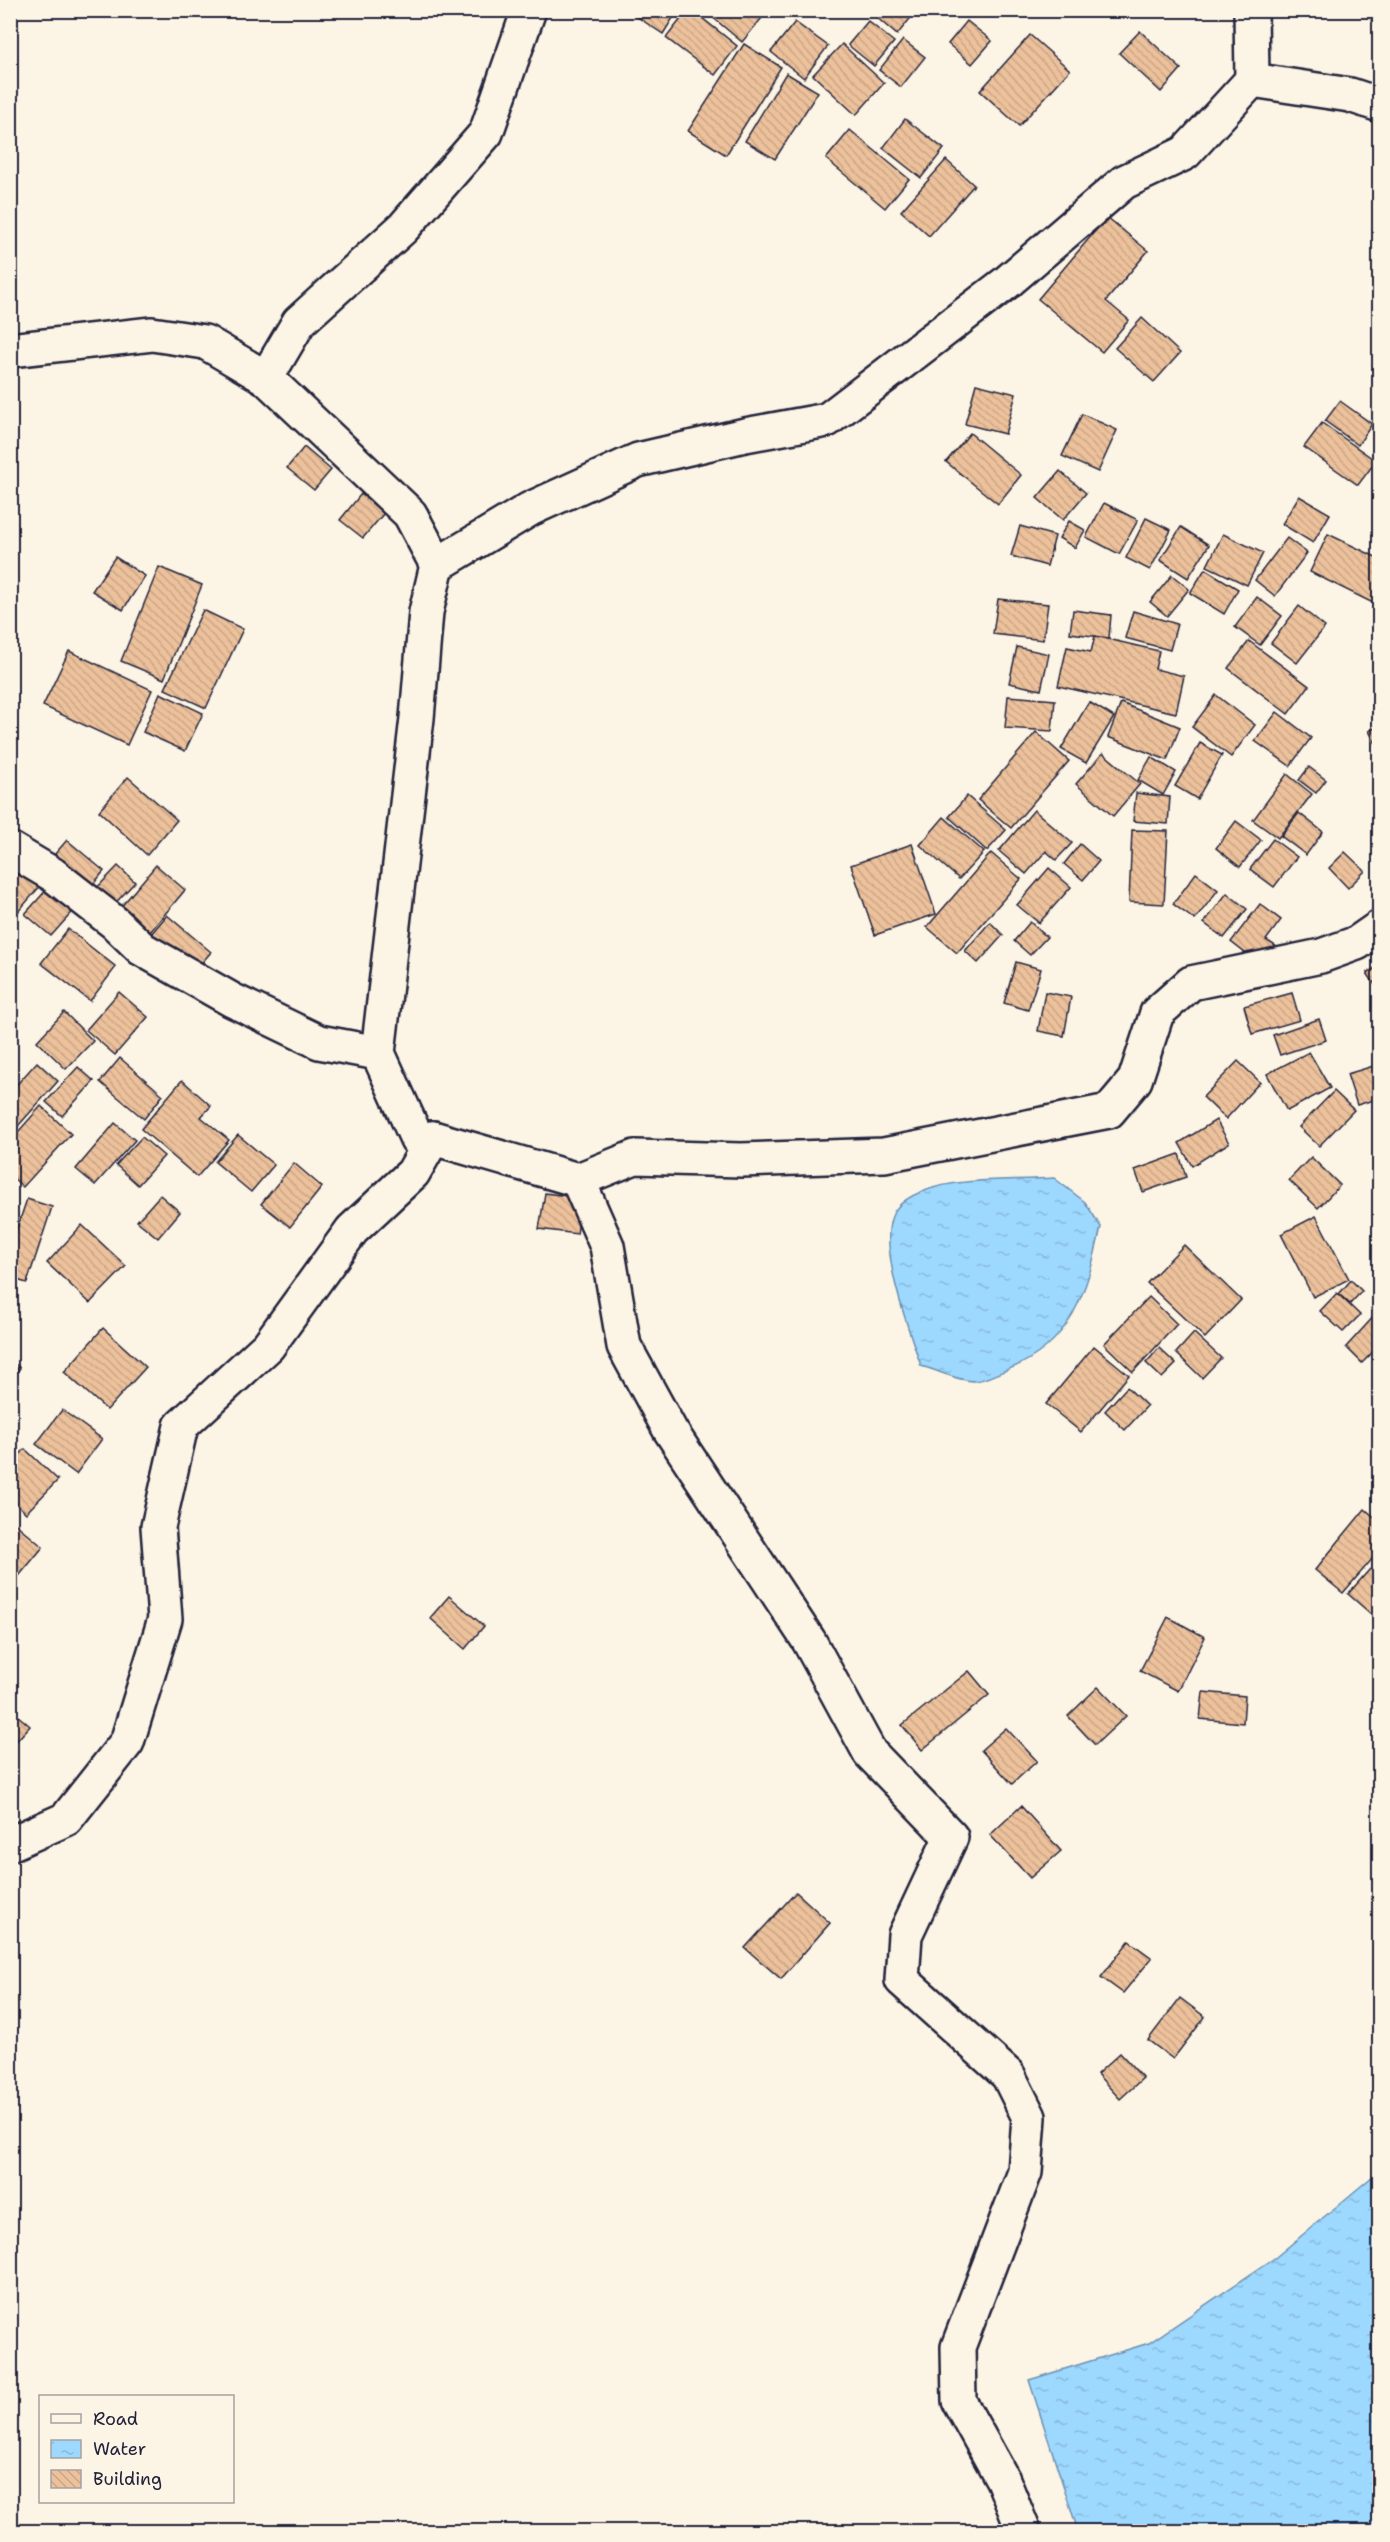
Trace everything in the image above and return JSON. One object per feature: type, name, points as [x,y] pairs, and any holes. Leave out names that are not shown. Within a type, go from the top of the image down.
[{"type":"street","points":[[266,378],[299,322],[403,228],[486,133],[529,10]]},
{"type":"street","points":[[437,565],[530,509],[638,460],[745,435],[827,420],[1006,283],[1124,182],[1185,153],[1252,80],[1251,10]]},
{"type":"street","points":[[1252,80],[1350,94],[1380,105]]},
{"type":"street","points":[[10,350],[152,334],[205,342],[266,378],[410,514],[437,565],[426,612],[417,718],[378,1053],[417,1139],[433,1138],[578,1180],[635,1156],[741,1160],[884,1155],[1109,1111],[1136,1080],[1157,1013],[1191,983],[1321,956],[1357,943],[1380,927]]},
{"type":"street","points":[[10,849],[52,874],[115,923],[142,949],[232,1000],[319,1042],[378,1053]]},
{"type":"street","points":[[10,1844],[66,1819],[127,1742],[165,1619],[158,1527],[182,1426],[268,1346],[352,1230],[414,1173],[433,1138]]},
{"type":"street","points":[[578,1180],[607,1246],[624,1346],[670,1430],[809,1641],[870,1753],[951,1838],[904,1935],[902,1980],[1008,2075],[1029,2117],[1025,2172],[958,2347],[959,2401],[1003,2480],[1024,2532]]},
{"type":"water","points":[[1054,1178],[1085,1202],[1101,1227],[1090,1273],[1082,1294],[1061,1332],[1027,1361],[981,1380],[961,1379],[921,1366],[897,1290],[889,1247],[889,1228],[898,1206],[925,1190],[957,1183]]},
{"type":"water","points":[[1379,2171],[1379,2531],[1078,2531],[1029,2380],[1149,2343],[1276,2257]]},
{"type":"building","points":[[636,10],[678,10],[663,34],[633,14]]},
{"type":"building","points":[[688,10],[692,10],[737,46],[715,75],[666,38]]},
{"type":"building","points":[[704,10],[766,10],[767,12],[742,42]]},
{"type":"building","points":[[868,10],[917,10],[897,35]]},
{"type":"building","points":[[868,21],[894,42],[874,66],[848,45]]},
{"type":"building","points":[[967,21],[992,41],[972,64],[948,44]]},
{"type":"building","points":[[795,22],[828,46],[804,78],[771,52]]},
{"type":"building","points":[[1140,31],[1181,69],[1161,92],[1119,53]]},
{"type":"building","points":[[1030,35],[1070,70],[1019,126],[980,91]]},
{"type":"building","points":[[903,40],[925,57],[901,87],[879,70]]},
{"type":"building","points":[[744,44],[781,67],[726,155],[688,131]]},
{"type":"building","points":[[842,44],[884,83],[856,115],[813,75]]},
{"type":"building","points":[[786,73],[818,92],[775,159],[745,141]]},
{"type":"building","points":[[905,119],[944,149],[921,178],[883,148]]},
{"type":"building","points":[[850,130],[909,179],[885,208],[826,159]]},
{"type":"building","points":[[946,160],[974,185],[929,236],[901,211]]},
{"type":"building","points":[[1107,217],[1148,251],[1106,301],[1129,320],[1102,352],[1038,299]]},
{"type":"building","points":[[1142,318],[1180,353],[1154,382],[1115,348]]},
{"type":"building","points":[[976,384],[1016,394],[1005,434],[965,424]]},
{"type":"building","points":[[1340,401],[1372,424],[1358,445],[1325,421]]},
{"type":"building","points":[[1082,414],[1117,430],[1098,472],[1062,456]]},
{"type":"building","points":[[1322,423],[1376,461],[1358,485],[1304,447]]},
{"type":"building","points":[[970,433],[1021,475],[998,504],[946,462]]},
{"type":"building","points":[[304,447],[331,470],[314,490],[287,468]]},
{"type":"building","points":[[1060,471],[1086,493],[1063,520],[1037,498]]},
{"type":"building","points":[[361,494],[384,513],[363,538],[340,520]]},
{"type":"building","points":[[1299,496],[1330,514],[1313,543],[1282,524]]},
{"type":"building","points":[[1104,503],[1138,520],[1119,554],[1086,537]]},
{"type":"building","points":[[1146,518],[1171,530],[1150,570],[1126,558]]},
{"type":"building","points":[[1069,521],[1085,530],[1075,548],[1059,538]]},
{"type":"building","points":[[1020,526],[1055,536],[1047,566],[1011,556]]},
{"type":"building","points":[[1181,527],[1209,545],[1188,578],[1160,560]]},
{"type":"building","points":[[1223,534],[1263,553],[1247,585],[1207,566]]},
{"type":"building","points":[[1328,534],[1380,559],[1380,596],[1375,604],[1310,572]]},
{"type":"building","points":[[1287,538],[1307,553],[1275,596],[1255,580]]},
{"type":"building","points":[[115,557],[145,576],[123,610],[92,591]]},
{"type":"building","points":[[159,567],[202,585],[164,679],[121,661]]},
{"type":"building","points":[[1205,569],[1238,589],[1224,614],[1190,593]]},
{"type":"building","points":[[1172,575],[1189,589],[1167,616],[1150,602]]},
{"type":"building","points":[[1257,597],[1282,616],[1260,645],[1235,627]]},
{"type":"building","points":[[998,599],[1048,604],[1043,640],[993,634]]},
{"type":"building","points":[[1299,606],[1325,627],[1297,663],[1271,643]]},
{"type":"building","points":[[203,610],[243,629],[206,708],[165,689]]},
{"type":"building","points":[[1073,610],[1111,615],[1109,638],[1070,633]]},
{"type":"building","points":[[1133,611],[1177,624],[1170,650],[1125,638]]},
{"type":"building","points":[[1095,636],[1159,651],[1155,669],[1184,676],[1176,713],[1058,686],[1067,647],[1091,652]]},
{"type":"building","points":[[1249,641],[1309,686],[1288,714],[1228,668]]},
{"type":"building","points":[[1017,647],[1049,654],[1041,690],[1009,683]]},
{"type":"building","points":[[69,651],[152,690],[127,745],[43,706]]},
{"type":"building","points":[[160,693],[203,713],[185,751],[143,732]]},
{"type":"building","points":[[1216,695],[1255,725],[1231,757],[1192,727]]},
{"type":"building","points":[[1008,696],[1055,700],[1052,731],[1005,728]]},
{"type":"building","points":[[1089,702],[1114,717],[1086,763],[1061,749]]},
{"type":"building","points":[[1121,703],[1180,727],[1167,760],[1108,737]]},
{"type":"building","points":[[1277,712],[1311,738],[1290,766],[1255,741]]},
{"type":"building","points":[[1380,725],[1380,751],[1369,731]]},
{"type":"building","points":[[1036,732],[1069,761],[1011,828],[978,800]]},
{"type":"building","points":[[1200,743],[1222,755],[1197,799],[1175,786]]},
{"type":"building","points":[[1103,753],[1140,784],[1113,816],[1076,784]]},
{"type":"building","points":[[1151,757],[1176,772],[1163,795],[1138,780]]},
{"type":"building","points":[[1309,767],[1326,780],[1316,793],[1299,780]]},
{"type":"building","points":[[1287,774],[1312,794],[1278,838],[1253,820]]},
{"type":"building","points":[[128,777],[177,820],[147,855],[99,811]]},
{"type":"building","points":[[1136,793],[1170,797],[1168,824],[1133,821]]},
{"type":"building","points":[[967,796],[1006,830],[987,851],[949,817]]},
{"type":"building","points":[[1034,810],[1072,843],[1056,860],[1046,851],[1026,874],[999,851]]},
{"type":"building","points":[[1299,813],[1323,832],[1306,855],[1281,836]]},
{"type":"building","points":[[944,817],[984,852],[959,879],[920,845]]},
{"type":"building","points":[[1236,821],[1261,840],[1240,867],[1216,848]]},
{"type":"building","points":[[1132,830],[1168,831],[1164,904],[1129,902]]},
{"type":"building","points":[[1273,839],[1297,857],[1274,887],[1250,869]]},
{"type":"building","points":[[67,840],[104,871],[86,893],[49,861]]},
{"type":"building","points":[[912,844],[936,914],[875,935],[851,865]]},
{"type":"building","points":[[1080,844],[1099,861],[1083,880],[1064,864]]},
{"type":"building","points":[[1345,852],[1365,871],[1348,888],[1329,868]]},
{"type":"building","points":[[991,853],[1021,879],[957,953],[927,927]]},
{"type":"building","points":[[10,861],[42,884],[10,921]]},
{"type":"building","points":[[156,865],[185,890],[150,932],[120,908]]},
{"type":"building","points":[[118,866],[135,882],[108,911],[90,895]]},
{"type":"building","points":[[1049,868],[1071,887],[1039,923],[1017,905]]},
{"type":"building","points":[[1196,873],[1218,890],[1195,920],[1173,904]]},
{"type":"building","points":[[49,887],[75,909],[51,936],[25,914]]},
{"type":"building","points":[[1227,893],[1247,909],[1224,938],[1204,923]]},
{"type":"building","points":[[1260,904],[1281,920],[1266,940],[1277,947],[1263,967],[1231,942]]},
{"type":"building","points":[[167,915],[211,952],[194,972],[151,934]]},
{"type":"building","points":[[990,922],[1003,935],[978,963],[965,951]]},
{"type":"building","points":[[1030,922],[1047,937],[1030,955],[1014,941]]},
{"type":"building","points":[[68,929],[116,967],[90,1001],[41,963]]},
{"type":"building","points":[[1016,962],[1041,969],[1028,1010],[1004,1003]]},
{"type":"building","points":[[1380,965],[1380,992],[1367,973]]},
{"type":"building","points":[[119,992],[148,1017],[115,1055],[86,1030]]},
{"type":"building","points":[[1045,992],[1071,997],[1064,1036],[1038,1031]]},
{"type":"building","points":[[1292,993],[1300,1020],[1252,1034],[1244,1006]]},
{"type":"building","points":[[64,1012],[93,1041],[66,1069],[37,1041]]},
{"type":"building","points":[[1319,1019],[1326,1040],[1280,1055],[1273,1035]]},
{"type":"building","points":[[1309,1052],[1330,1088],[1287,1111],[1267,1074]]},
{"type":"building","points":[[120,1058],[163,1095],[144,1119],[100,1082]]},
{"type":"building","points":[[1238,1061],[1260,1082],[1226,1119],[1203,1097]]},
{"type":"building","points":[[37,1062],[58,1081],[10,1135],[10,1092]]},
{"type":"building","points":[[1380,1064],[1380,1098],[1357,1105],[1347,1074]]},
{"type":"building","points":[[78,1067],[94,1081],[62,1116],[46,1102]]},
{"type":"building","points":[[182,1080],[211,1106],[201,1117],[229,1140],[197,1177],[141,1129]]},
{"type":"building","points":[[1334,1091],[1354,1110],[1319,1146],[1299,1127]]},
{"type":"building","points":[[41,1106],[71,1134],[23,1187],[10,1175],[10,1141]]},
{"type":"building","points":[[1216,1120],[1229,1143],[1192,1166],[1179,1143]]},
{"type":"building","points":[[115,1123],[135,1140],[95,1185],[76,1169]]},
{"type":"building","points":[[238,1135],[274,1165],[251,1192],[215,1162]]},
{"type":"building","points":[[142,1137],[164,1156],[138,1185],[116,1165]]},
{"type":"building","points":[[1179,1154],[1186,1177],[1143,1192],[1135,1170]]},
{"type":"building","points":[[1311,1157],[1340,1185],[1318,1208],[1289,1180]]},
{"type":"building","points":[[294,1163],[322,1187],[290,1227],[261,1204]]},
{"type":"building","points":[[545,1193],[582,1198],[577,1234],[539,1229]]},
{"type":"building","points":[[160,1195],[180,1212],[158,1238],[137,1221]]},
{"type":"building","points":[[27,1199],[52,1207],[27,1283],[10,1278],[10,1249]]},
{"type":"building","points":[[1316,1216],[1349,1279],[1313,1297],[1281,1234]]},
{"type":"building","points":[[82,1225],[126,1266],[90,1303],[47,1263]]},
{"type":"building","points":[[1184,1245],[1241,1300],[1205,1338],[1147,1283]]},
{"type":"building","points":[[1351,1280],[1362,1291],[1350,1304],[1339,1294]]},
{"type":"building","points":[[1337,1293],[1360,1315],[1343,1332],[1320,1311]]},
{"type":"building","points":[[1149,1297],[1177,1324],[1133,1372],[1104,1344]]},
{"type":"building","points":[[1377,1313],[1380,1345],[1362,1363],[1346,1347]]},
{"type":"building","points":[[103,1328],[146,1367],[107,1410],[64,1372]]},
{"type":"building","points":[[1194,1333],[1221,1358],[1202,1378],[1176,1353]]},
{"type":"building","points":[[1094,1346],[1129,1375],[1081,1432],[1046,1404]]},
{"type":"building","points":[[1159,1348],[1176,1364],[1162,1378],[1146,1363]]},
{"type":"building","points":[[10,1360],[20,1368],[10,1379]]},
{"type":"building","points":[[1127,1387],[1147,1406],[1125,1430],[1105,1411]]},
{"type":"building","points":[[62,1410],[102,1439],[76,1474],[36,1444]]},
{"type":"building","points":[[25,1449],[58,1480],[26,1513],[10,1498],[10,1465]]},
{"type":"building","points":[[1365,1509],[1380,1522],[1380,1550],[1343,1593],[1315,1570]]},
{"type":"building","points":[[10,1519],[43,1547],[14,1582],[10,1579]]},
{"type":"building","points":[[1370,1569],[1380,1576],[1379,1621],[1348,1594]]},
{"type":"building","points":[[449,1596],[484,1626],[465,1649],[430,1618]]},
{"type":"building","points":[[1168,1617],[1205,1637],[1178,1691],[1140,1671]]},
{"type":"building","points":[[969,1671],[989,1695],[922,1750],[902,1725]]},
{"type":"building","points":[[1098,1687],[1126,1716],[1095,1745],[1068,1716]]},
{"type":"building","points":[[1203,1692],[1245,1696],[1243,1723],[1200,1719]]},
{"type":"building","points":[[10,1709],[30,1726],[10,1748]]},
{"type":"building","points":[[1006,1728],[1037,1761],[1012,1784],[981,1750]]},
{"type":"building","points":[[1021,1806],[1061,1851],[1030,1878],[990,1835]]},
{"type":"building","points":[[796,1892],[830,1923],[781,1979],[745,1948]]},
{"type":"building","points":[[1129,1941],[1152,1958],[1123,1993],[1101,1977]]},
{"type":"building","points":[[1180,1998],[1205,2017],[1173,2059],[1148,2040]]},
{"type":"building","points":[[1120,2053],[1143,2078],[1120,2099],[1097,2074]]}]
